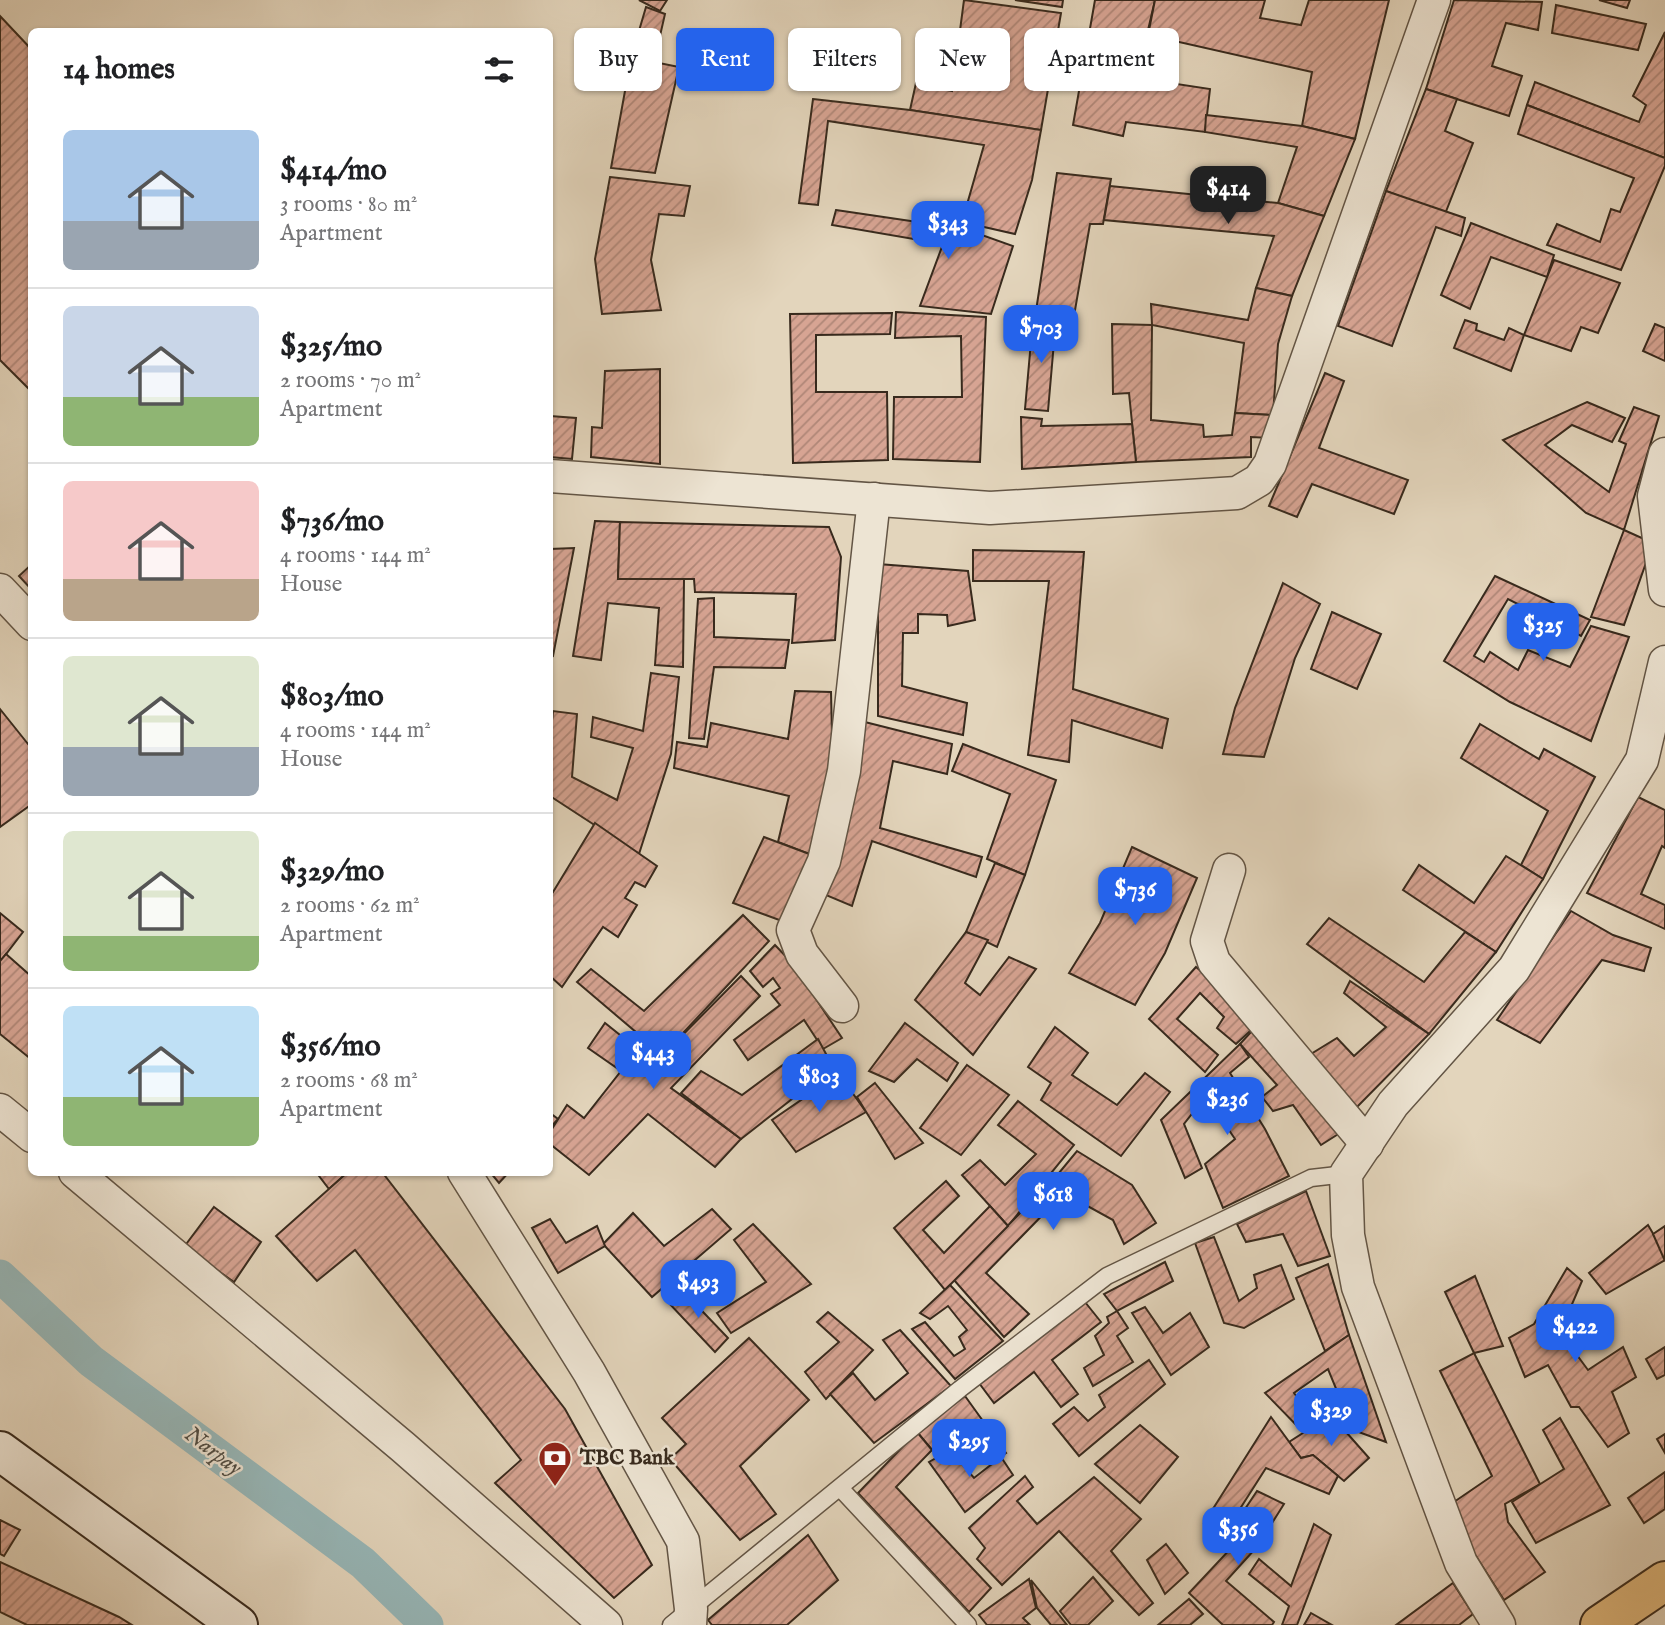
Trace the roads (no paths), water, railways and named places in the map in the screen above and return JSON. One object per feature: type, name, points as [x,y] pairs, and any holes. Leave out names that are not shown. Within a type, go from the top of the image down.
[{"type":"main road","points":[[1600,1625],[1665,1581]]},
{"type":"street","points":[[553,476],[990,508],[1237,492],[1259,480],[1270,464],[1434,0]]},
{"type":"street","points":[[1665,454],[1654,496],[1665,590]]},
{"type":"street","points":[[842,1006],[802,954],[793,930],[824,861],[844,771],[874,499]]},
{"type":"street","points":[[0,590],[28,620]]},
{"type":"street","points":[[1499,1625],[1461,1563],[1358,1287],[1348,1235],[1346,1174],[1393,1104],[1514,970],[1653,760],[1665,662]]},
{"type":"street","points":[[1229,870],[1207,941],[1214,962],[1367,1144]]},
{"type":"street","points":[[0,1110],[28,1133]]},
{"type":"street","points":[[80,1176],[403,1447],[606,1625]]},
{"type":"street","points":[[466,1176],[589,1372],[683,1541],[684,1620]]},
{"type":"street","points":[[0,1451],[238,1625]]},
{"type":"lane","points":[[684,1620],[960,1389],[1107,1276],[1311,1178],[1346,1174]]},
{"type":"lane","points":[[841,1489],[968,1625]]},
{"type":"waterway","name":"Narpay","points":[[0,1276],[91,1361],[363,1563],[427,1625]]},
{"type":"place","name":"TBC Bank","points":[[555,1488]]}]
